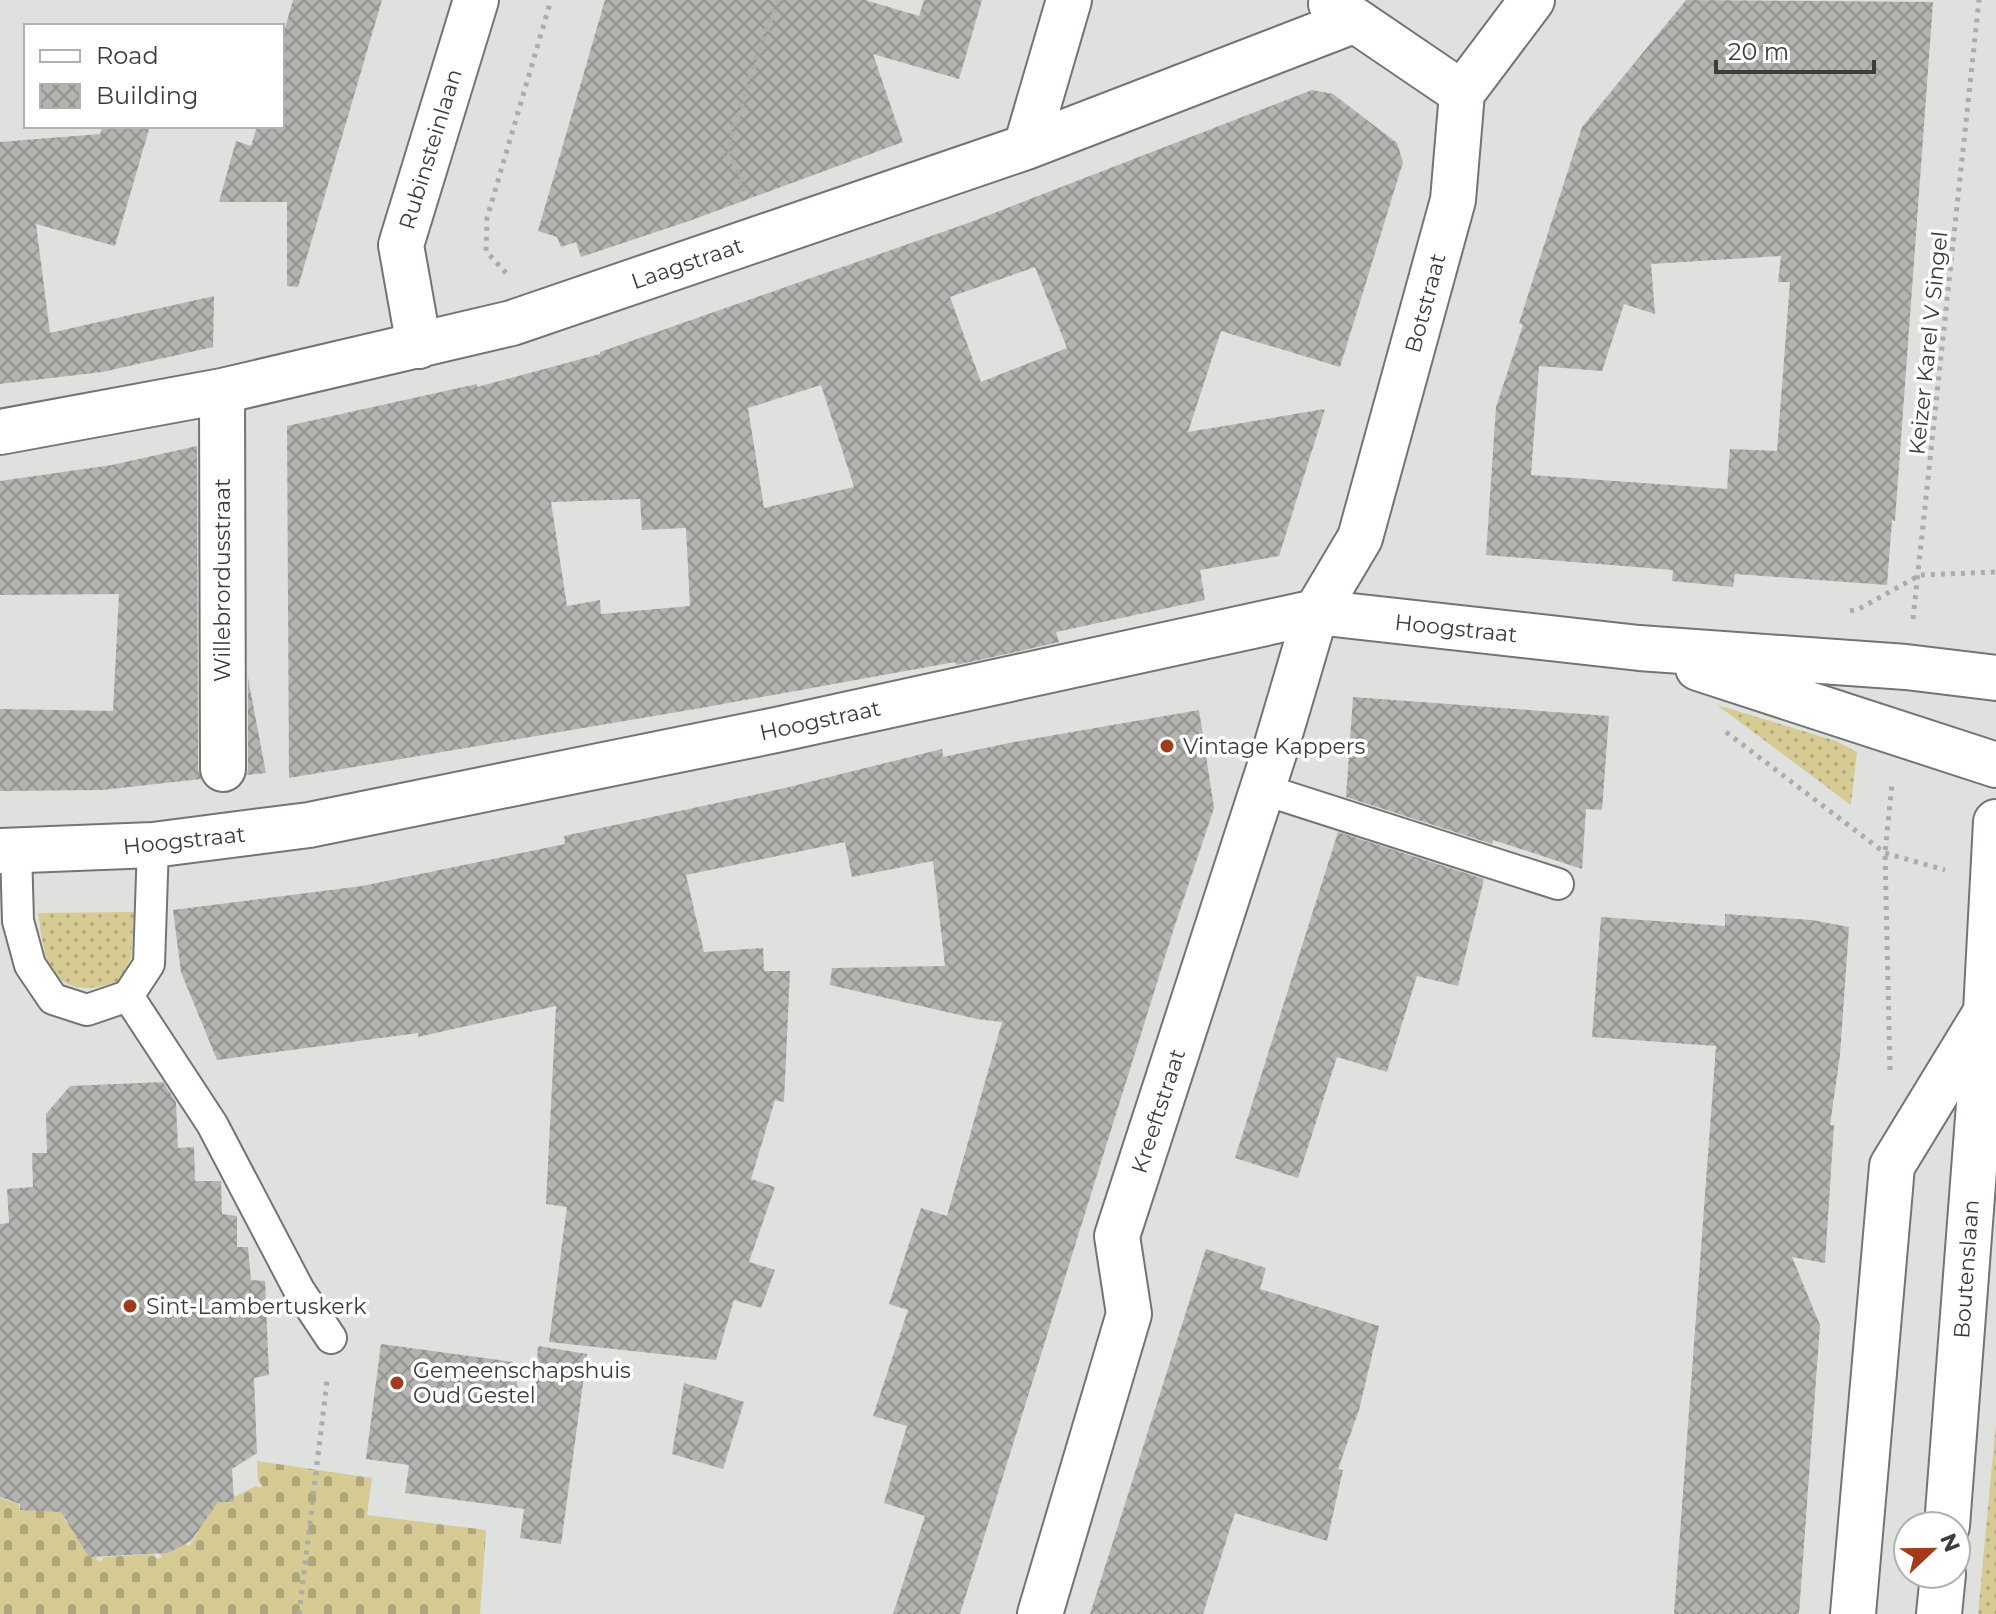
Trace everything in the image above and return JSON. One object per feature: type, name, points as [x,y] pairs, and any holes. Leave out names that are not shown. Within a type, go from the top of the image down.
[{"type":"street","name":"Rubinsteinlaan","points":[[419,346],[401,245],[476,0]]},
{"type":"street","points":[[1026,147],[1069,0]]},
{"type":"street","points":[[1339,10],[1462,93],[1532,0]]},
{"type":"street","name":"Laagstraat","points":[[0,432],[222,391],[512,323],[1026,147],[1339,10]]},
{"type":"street","name":"Botstraat","points":[[1316,612],[1360,538],[1453,200],[1462,93]]},
{"type":"street","name":"Willebrordusstraat","points":[[222,391],[223,769]]},
{"type":"street","name":"Hoogstraat","points":[[8,851],[153,845],[309,825],[776,730],[1316,612],[1639,648],[1906,667],[1996,678]]},
{"type":"street","name":"Kreeftstraat","points":[[1040,1614],[1129,1314],[1117,1236],[1316,612]]},
{"type":"street","name":"Hoogstraat","points":[[1639,648],[1996,765]]},
{"type":"street","name":"Boutenslaan","points":[[1948,1510],[1986,1012],[1996,822]]},
{"type":"street","name":"Boutenslaan","points":[[1853,1614],[1892,1166],[1986,1012]]},
{"type":"street","points":[[1939,1614],[1941,1590]]},
{"type":"lane","points":[[1262,789],[1558,884]]},
{"type":"lane","points":[[8,851],[18,921],[30,965],[53,999],[87,1010],[128,996],[149,964],[153,845]]},
{"type":"lane","points":[[128,996],[212,1124],[299,1290],[331,1338]]},
{"type":"path","points":[[508,275],[486,251],[487,218],[551,0]]},
{"type":"path","points":[[747,197],[728,148],[778,0]]},
{"type":"path","name":"Keizer Karel V Singel","points":[[1906,667],[1920,575],[1979,0]]},
{"type":"path","points":[[1721,727],[1885,853],[1992,882]]},
{"type":"path","points":[[1890,1072],[1885,853],[1898,735]]},
{"type":"path","points":[[299,1614],[322,1438],[331,1338]]},
{"type":"green space","points":[[1717,705],[1836,741],[1857,752],[1851,805]]},
{"type":"green space","points":[[134,912],[131,957],[120,982],[89,988],[74,986],[55,973],[45,951],[38,913]]},
{"type":"green space","points":[[1996,1423],[1996,1614],[1978,1614]]},
{"type":"green space","points":[[257,1461],[372,1478],[367,1515],[486,1530],[480,1614],[0,1614],[0,1498],[19,1504],[20,1511],[49,1493],[70,1515],[64,1519],[68,1524],[72,1522],[101,1562],[103,1557],[154,1554],[157,1559],[162,1557],[159,1552],[170,1534],[189,1546],[198,1532],[182,1497],[233,1502],[234,1497],[256,1486],[261,1488]]},
{"type":"building","points":[[293,0],[382,0],[298,287],[287,286],[287,202],[219,202],[236,141],[251,146],[256,128],[284,128],[284,32]]},
{"type":"building","points":[[605,0],[865,0],[919,16],[924,0],[982,0],[959,79],[873,54],[903,142],[689,221],[581,257],[576,242],[561,247],[557,237],[538,231]]},
{"type":"building","points":[[1686,0],[1933,2],[1895,521],[1892,520],[1887,585],[1735,574],[1733,587],[1672,581],[1673,570],[1486,555],[1496,407],[1523,325],[1519,323],[1582,127]],"holes":[[[1781,256],[1778,282],[1790,282],[1777,451],[1730,449],[1727,489],[1531,475],[1539,366],[1602,371],[1624,304],[1655,314],[1651,264]]]},
{"type":"building","points":[[1312,90],[1333,94],[1397,143],[1403,162],[1340,367],[1221,331],[1188,432],[1325,409],[1279,556],[1200,570],[1205,600],[1056,632],[1059,642],[1020,651],[956,665],[955,662],[289,778],[287,426],[477,384],[477,387],[600,354],[971,222]],"holes":[[[1035,267],[1067,348],[981,382],[950,297]],[[821,385],[854,487],[764,508],[748,408]],[[640,499],[642,530],[686,528],[690,606],[601,614],[600,600],[567,606],[551,502]]]},
{"type":"building","points":[[102,128],[149,128],[115,246],[36,224],[50,333],[214,296],[213,347],[102,372],[0,384],[0,142],[100,134]]},
{"type":"building","points":[[197,446],[198,769],[201,779],[102,790],[0,791],[0,709],[113,711],[119,594],[0,595],[0,481],[112,465]]},
{"type":"building","points":[[248,678],[266,773],[247,775],[248,769]]},
{"type":"building","points":[[1353,697],[1609,716],[1602,810],[1586,809],[1582,869],[1346,797]]},
{"type":"building","points":[[1199,710],[1214,808],[960,1614],[893,1614],[925,1516],[884,1503],[907,1426],[873,1416],[908,1310],[889,1304],[921,1208],[947,1216],[1002,1022],[830,985],[832,968],[945,966],[933,861],[852,877],[845,842],[686,875],[704,952],[763,948],[764,971],[790,971],[784,1102],[775,1100],[751,1179],[775,1187],[749,1262],[775,1270],[761,1308],[734,1300],[716,1360],[549,1342],[567,1207],[546,1204],[556,1006],[418,1037],[418,1033],[217,1060],[181,972],[173,910],[362,886],[565,844],[564,836],[781,789],[942,749],[943,757]]},
{"type":"building","points":[[1338,832],[1484,879],[1458,986],[1417,976],[1387,1072],[1337,1057],[1298,1178],[1235,1158]]},
{"type":"building","points":[[1725,914],[1812,920],[1849,927],[1840,1055],[1830,1125],[1834,1125],[1825,1263],[1792,1257],[1820,1325],[1799,1614],[1674,1614],[1716,1046],[1592,1037],[1601,917],[1725,926]]},
{"type":"building","name":"Sint-Lambertuskerk","points":[[163,1082],[176,1102],[178,1148],[194,1147],[195,1181],[221,1181],[222,1214],[237,1216],[237,1247],[248,1247],[251,1280],[265,1281],[269,1375],[254,1378],[257,1453],[232,1469],[234,1502],[218,1502],[191,1541],[168,1553],[89,1557],[61,1512],[20,1510],[20,1504],[0,1497],[0,1224],[9,1223],[7,1189],[33,1187],[32,1153],[47,1153],[46,1114],[70,1086]]},
{"type":"building","points":[[1206,1249],[1266,1268],[1260,1289],[1379,1326],[1359,1410],[1338,1469],[1343,1470],[1327,1541],[1235,1513],[1203,1614],[1090,1614]]},
{"type":"building","points":[[381,1344],[513,1362],[519,1395],[535,1394],[538,1346],[587,1354],[561,1544],[520,1538],[524,1509],[405,1493],[409,1465],[366,1459]]},
{"type":"building","points":[[684,1383],[744,1402],[723,1469],[672,1454]]},
{"type":"place","name":"Vintage Kappers","points":[[1167,746]]},
{"type":"place","name":"Sint-Lambertuskerk","points":[[130,1306]]},
{"type":"place","name":"Gemeenschapshuis Oud Gestel","points":[[397,1383]]}]
